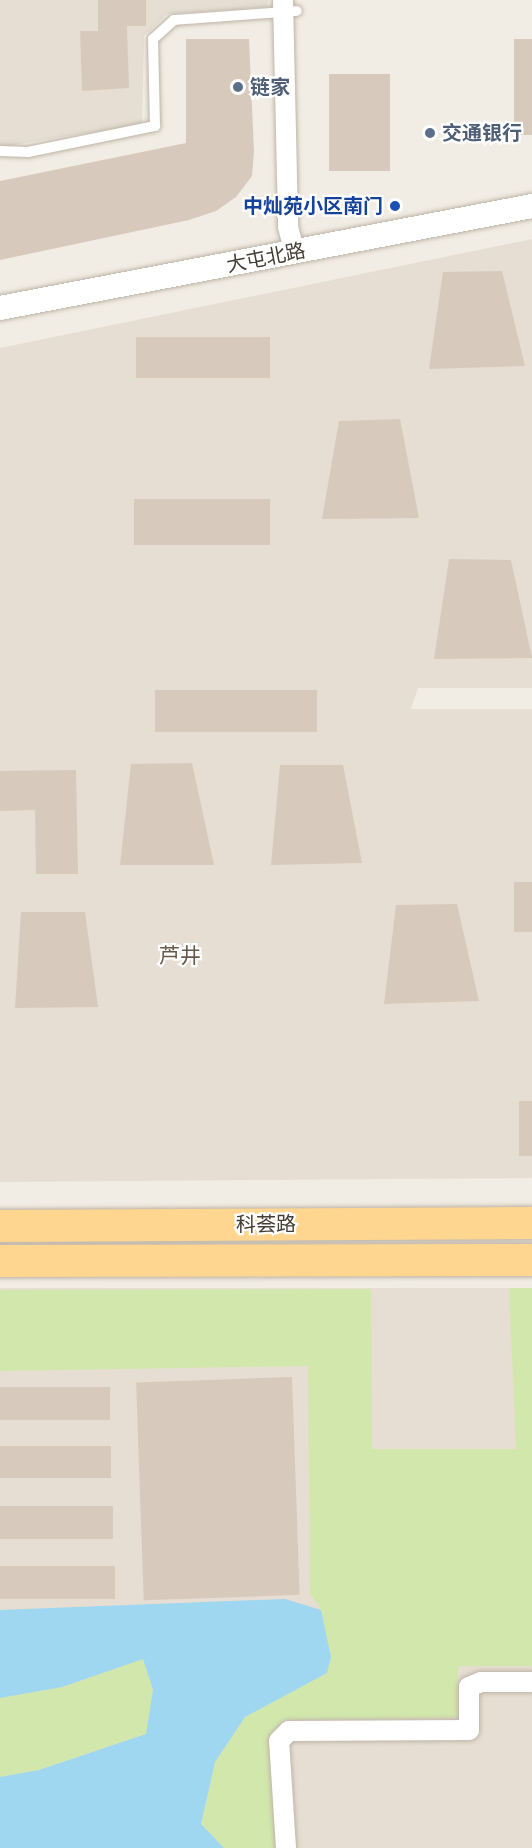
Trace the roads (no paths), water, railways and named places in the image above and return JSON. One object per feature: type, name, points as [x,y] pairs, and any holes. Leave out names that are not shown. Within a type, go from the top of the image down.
[{"type":"main road","name":"科荟路","points":[[0,1226],[532,1223]]},
{"type":"main road","name":"科荟路","points":[[0,1260],[532,1260]]},
{"type":"street","points":[[290,6],[300,225],[295,253]]},
{"type":"street","name":"大屯北路","points":[[0,308],[532,206]]},
{"type":"street","points":[[286,1848],[279,1741],[289,1731],[470,1730],[469,1687],[481,1682],[532,1682]]},
{"type":"lane","points":[[0,151],[28,152],[155,126],[153,39],[174,20],[290,6]]},
{"type":"water","points":[[285,1599],[321,1610],[331,1657],[327,1673],[245,1717],[215,1762],[201,1824],[224,1848],[0,1848],[0,1777],[39,1770],[146,1734],[153,1690],[143,1659],[62,1687],[0,1698],[0,1610]]},
{"type":"place","name":"链家","points":[[238,87]]},
{"type":"place","name":"交通银行","points":[[430,133]]},
{"type":"place","name":"中灿苑小区南门","points":[[395,206]]},
{"type":"district","name":"芦井","points":[[180,956]]}]
